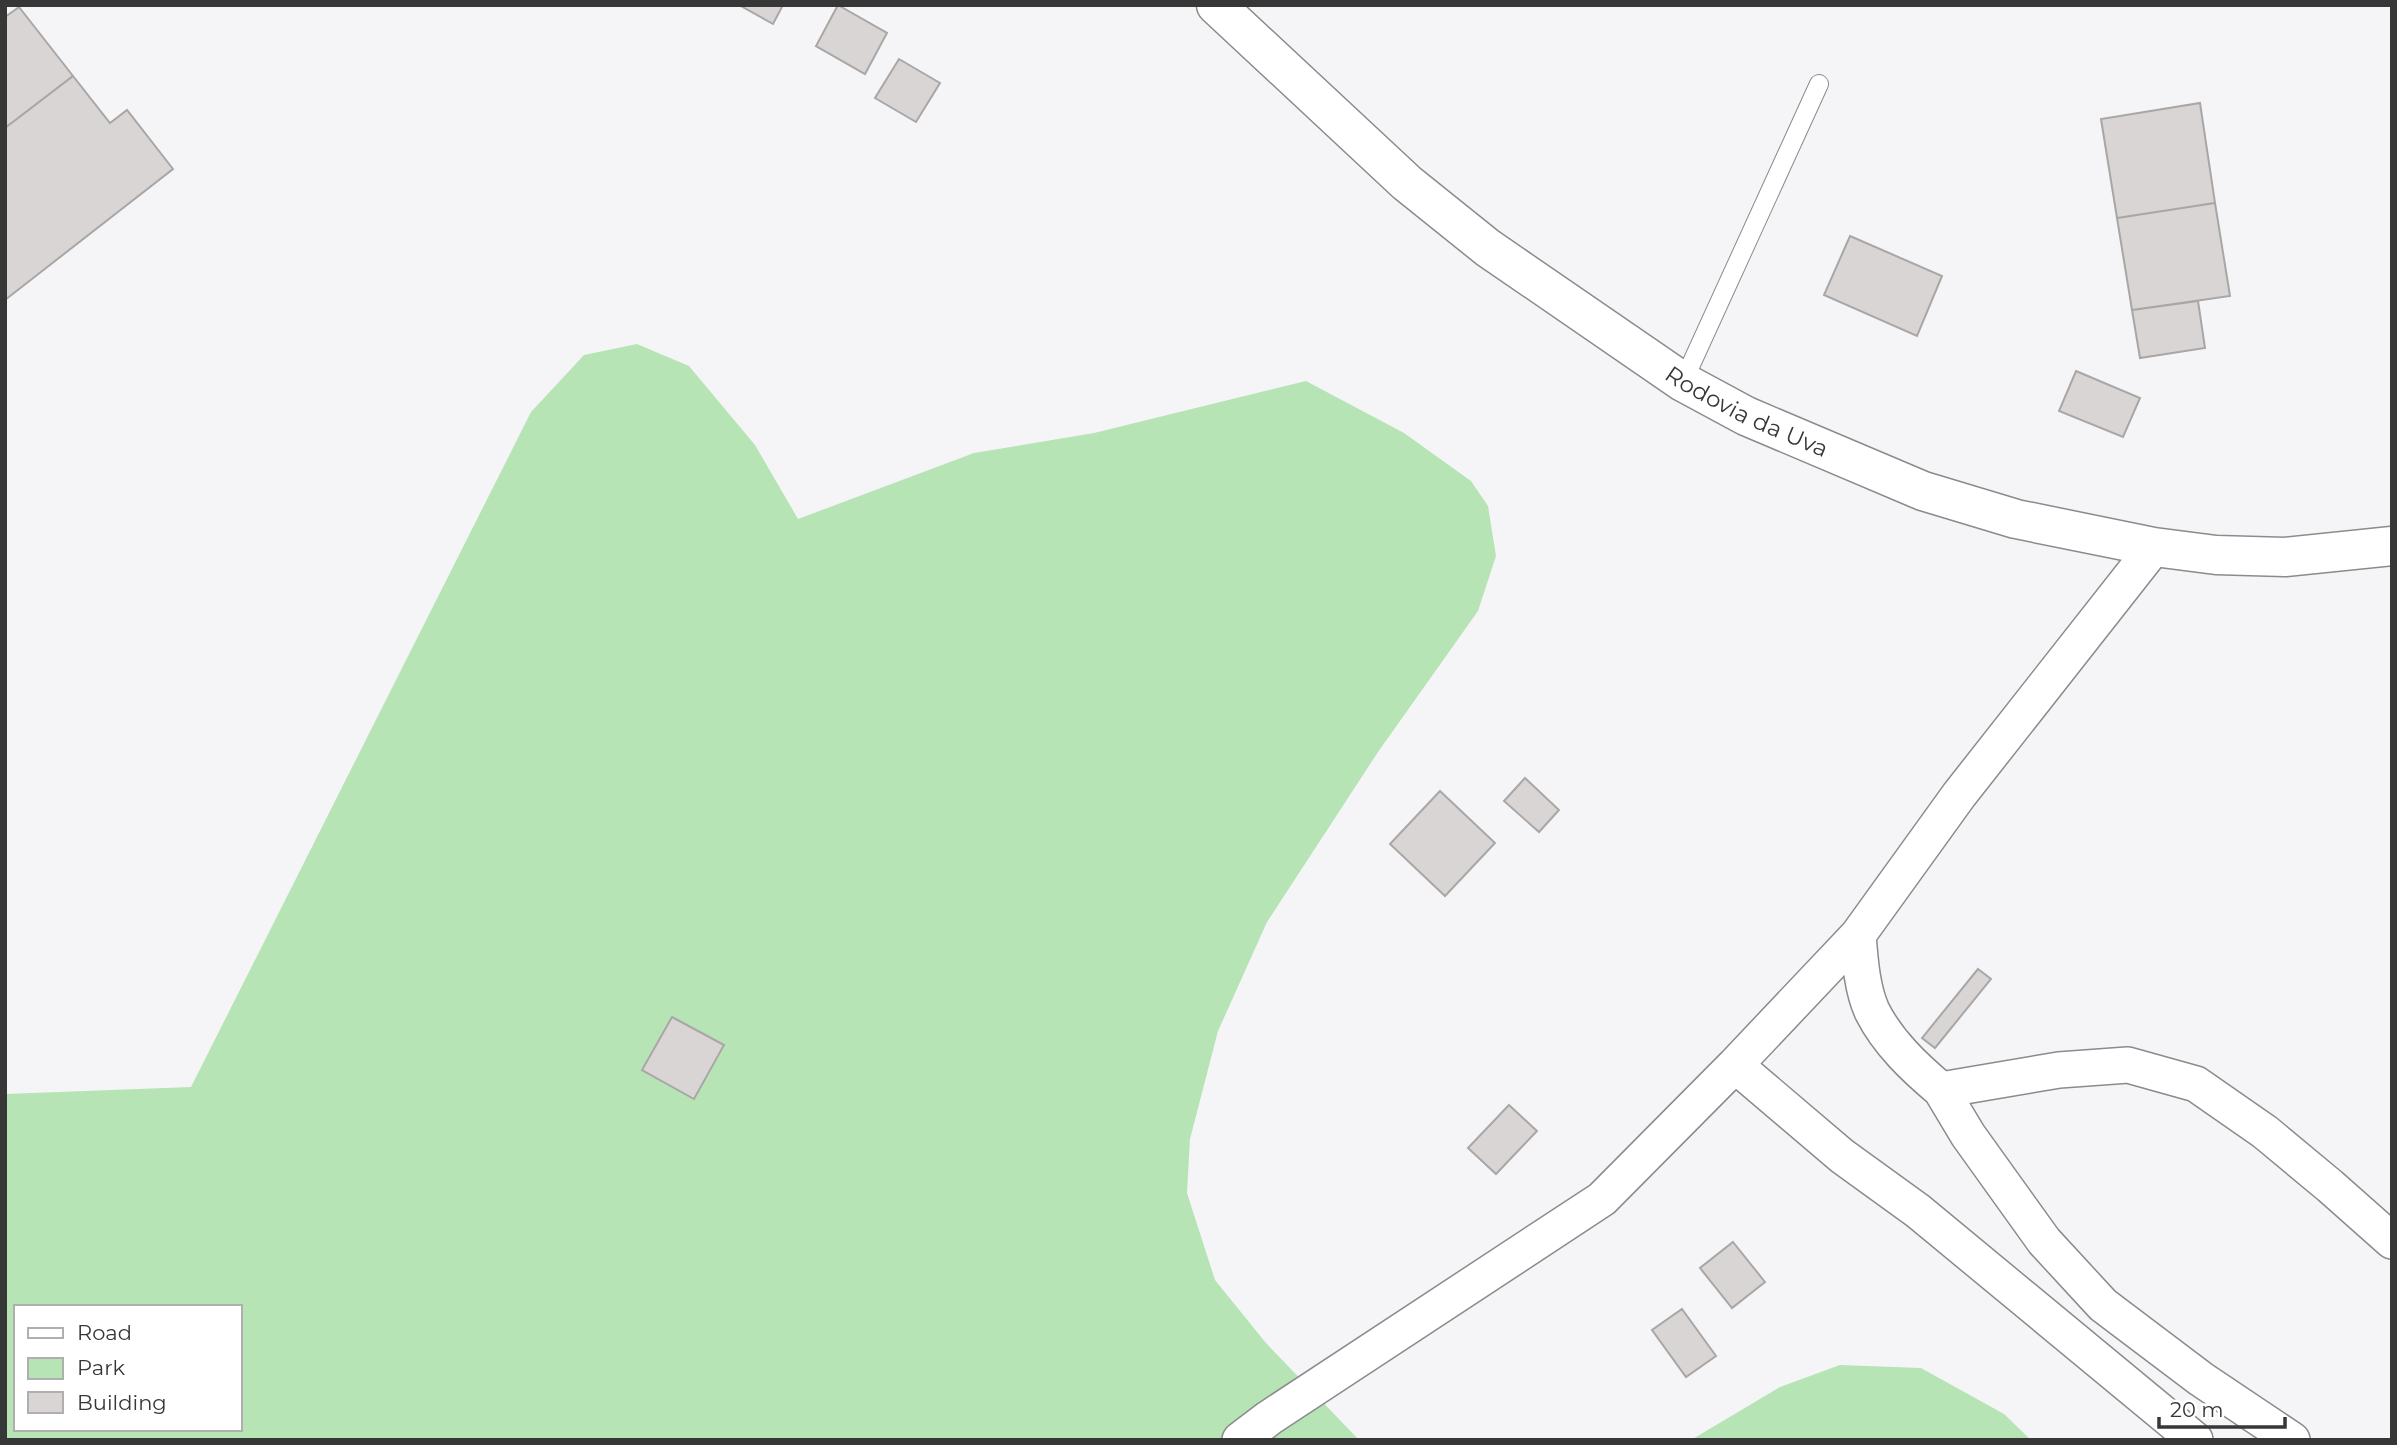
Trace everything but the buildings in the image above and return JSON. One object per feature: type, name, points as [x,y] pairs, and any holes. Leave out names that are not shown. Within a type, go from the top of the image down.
[{"type":"street","name":"Rodovia da Uva","points":[[1216,5],[1407,183],[1468,232],[1683,382],[1746,416],[1923,491],[2016,519],[2154,547],[2216,555],[2285,556],[2392,546]]},
{"type":"street","points":[[1240,1440],[1269,1418],[1602,1199],[1858,936],[1959,795],[2154,547]]},
{"type":"street","points":[[1858,936],[1860,965],[1872,1010],[1893,1043],[1941,1090],[1968,1135],[2044,1241],[2103,1305],[2201,1379],[2292,1440]]},
{"type":"street","points":[[1735,1065],[1842,1156],[1928,1219],[2195,1440]]},
{"type":"street","points":[[1941,1090],[2060,1070],[2128,1065],[2196,1084],[2265,1132],[2392,1241]]},
{"type":"lane","points":[[1683,382],[1819,84]]},
{"type":"green space","points":[[637,344],[689,366],[755,445],[798,519],[974,453],[1094,433],[1306,381],[1404,433],[1471,481],[1488,506],[1496,556],[1478,611],[1378,752],[1267,922],[1218,1031],[1190,1139],[1187,1193],[1215,1280],[1266,1343],[1359,1440],[5,1440],[5,1094],[191,1087],[531,412],[584,355]]},
{"type":"green space","points":[[1840,1365],[1921,1368],[2004,1414],[2031,1440],[1691,1440],[1780,1387]]}]
